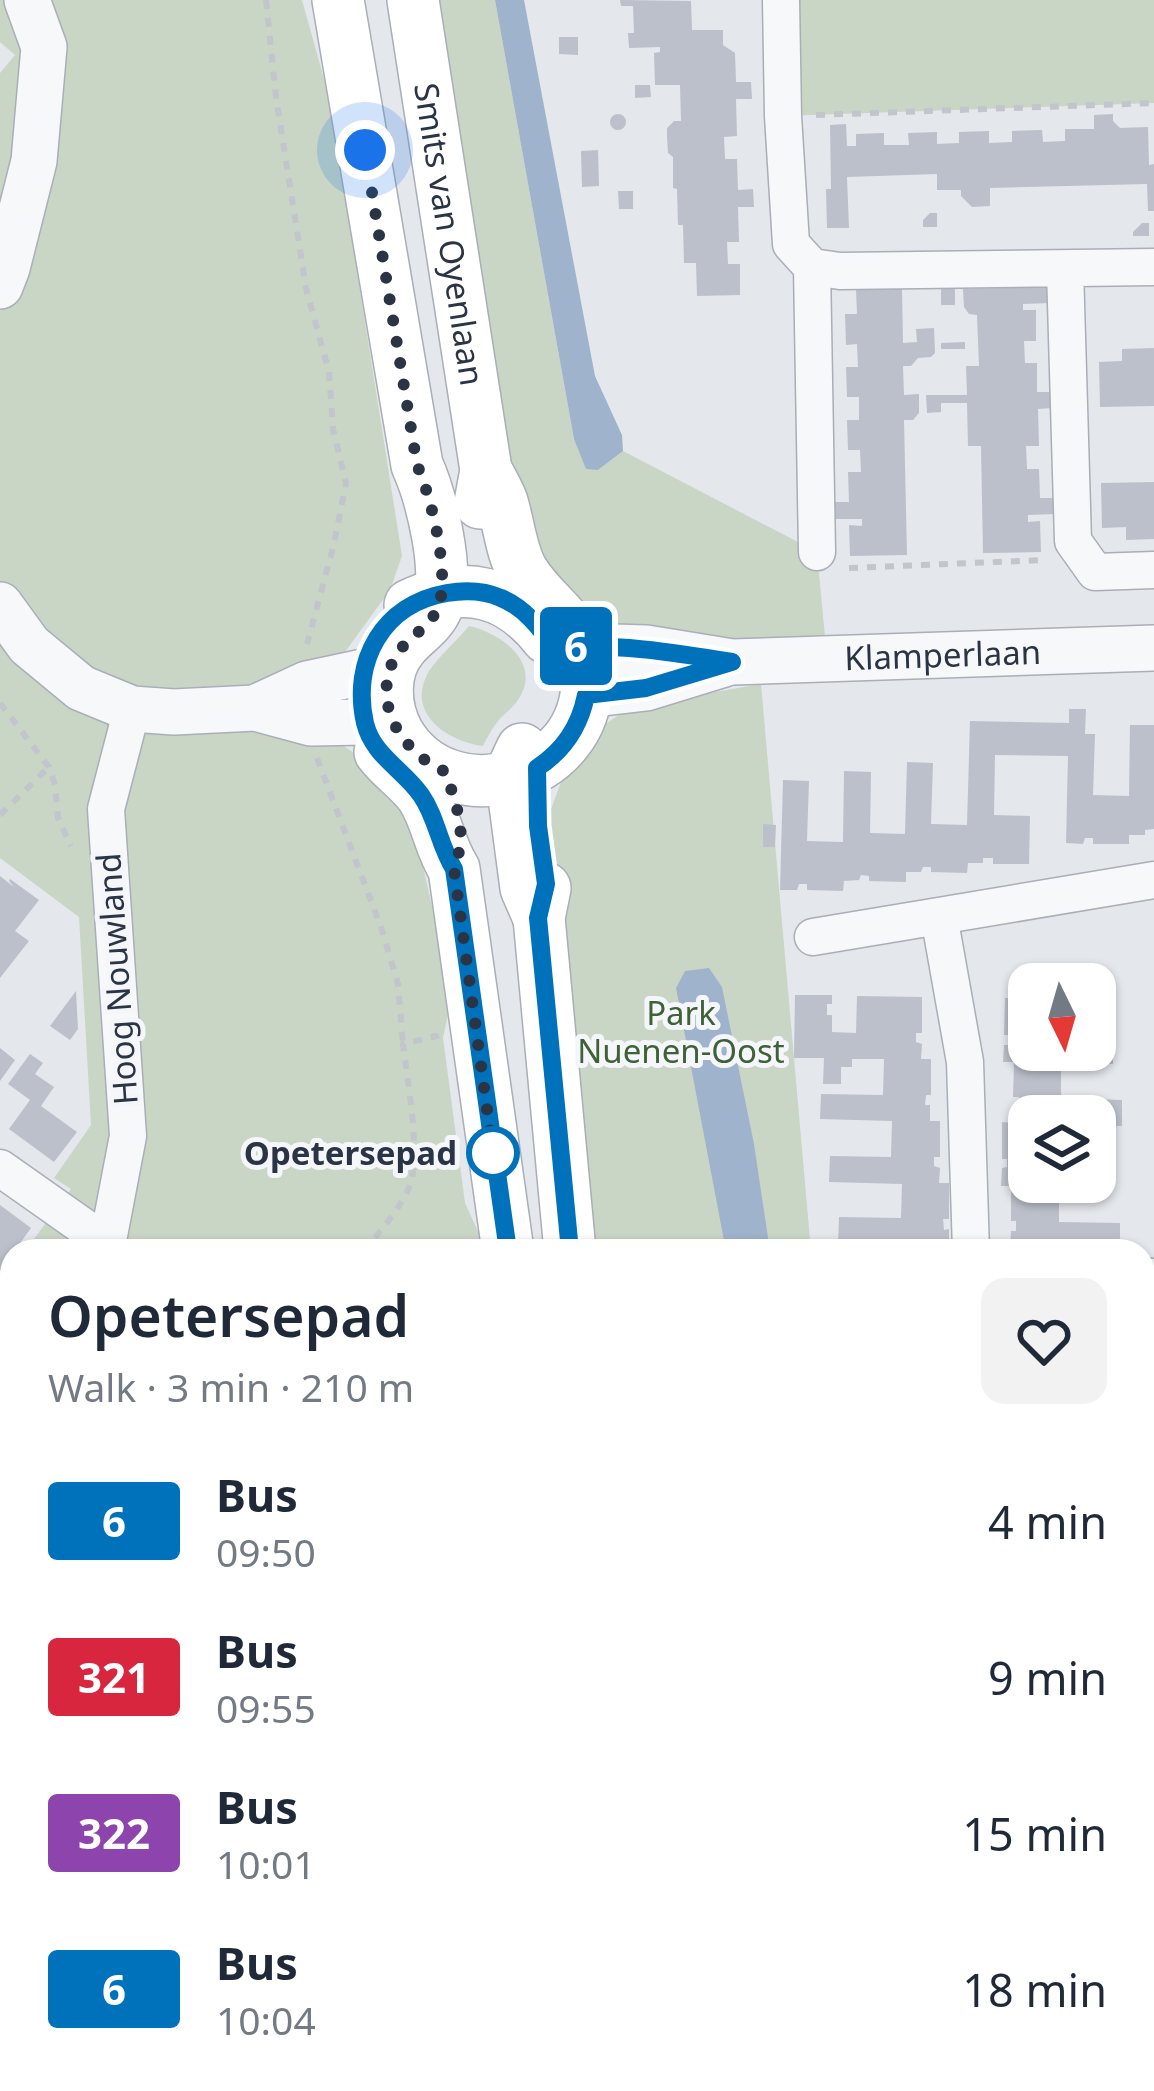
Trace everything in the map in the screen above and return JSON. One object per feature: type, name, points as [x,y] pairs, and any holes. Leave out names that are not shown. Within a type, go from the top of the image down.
[{"type":"main road","name":"Smits van Oyenlaan","points":[[338,0],[417,465],[429,492],[442,581],[430,598]]},
{"type":"main road","name":"Smits van Oyenlaan","points":[[413,0],[486,470],[480,503],[511,584]]},
{"type":"main road","points":[[379,723],[361,688],[363,672],[383,626],[407,607],[430,598],[511,584],[564,616],[574,663],[560,668],[555,711],[517,757],[525,773],[526,888],[538,918],[569,1239]]},
{"type":"main road","points":[[430,598],[436,610],[393,660],[379,723],[380,753],[433,783],[525,773]]},
{"type":"main road","points":[[433,783],[441,849],[454,869],[473,1143],[504,1239]]},
{"type":"street","points":[[0,286],[34,161],[44,47],[27,0]]},
{"type":"street","points":[[781,0],[791,244],[812,267],[840,271],[1154,267]]},
{"type":"street","points":[[812,267],[817,551]]},
{"type":"street","points":[[1065,269],[1073,542],[1095,572],[1154,570]]},
{"type":"street","points":[[0,604],[28,645],[81,688],[132,709],[174,712],[309,704],[379,723]]},
{"type":"street","name":"Klamperlaan","points":[[574,663],[646,688],[732,662],[1154,648]]},
{"type":"street","points":[[309,704],[363,672]]},
{"type":"street","name":"Hoog Nouwland","points":[[109,1239],[128,1136],[106,809],[132,709]]},
{"type":"street","points":[[813,937],[1154,879]]},
{"type":"street","points":[[939,916],[965,1061],[971,1239]]},
{"type":"street","points":[[0,1168],[96,1239]]},
{"type":"path","points":[[266,0],[305,288],[329,372],[333,429],[346,483],[307,638],[314,752],[398,984],[416,1154],[410,1186],[374,1239]]},
{"type":"path","points":[[783,116],[1154,104]]},
{"type":"path","points":[[817,551],[819,569],[1085,558]]},
{"type":"path","points":[[0,704],[49,767],[56,784],[58,818],[74,863]]},
{"type":"path","points":[[0,815],[49,767]]},
{"type":"path","points":[[404,1044],[436,1036],[440,1059]]},
{"type":"path","points":[[416,1154],[473,1143]]},
{"type":"green space","points":[[0,0],[302,0],[330,100],[402,556],[390,590],[345,652],[317,661],[327,737],[378,774],[414,827],[452,995],[443,1038],[465,1203],[482,1239],[34,1239],[71,1189],[54,1178],[91,1125],[79,917],[0,858],[0,73],[15,55],[0,42]]},
{"type":"green space","points":[[428,0],[495,0],[574,439],[598,470],[623,451],[817,552],[827,658],[608,632],[554,582],[526,543]]},
{"type":"green space","points":[[781,0],[1154,0],[1154,103],[783,116]]},
{"type":"green space","points":[[469,626],[505,643],[522,662],[525,674],[518,700],[483,746],[446,733],[427,715],[423,704],[429,671]]},
{"type":"green space","name":"Park Nuenen-Oost","points":[[761,684],[810,1239],[583,1239],[581,1164],[550,812],[568,763],[603,726],[630,707]]},
{"type":"water","points":[[495,0],[524,0],[595,376],[622,435],[623,451],[598,470],[586,469],[574,439]]},
{"type":"water","points":[[709,968],[722,987],[768,1239],[724,1239],[676,988],[685,971]]},
{"type":"building","points":[[620,0],[691,1],[692,30],[723,30],[723,45],[735,53],[736,82],[751,82],[752,99],[736,99],[737,136],[724,137],[725,159],[737,159],[738,190],[753,189],[754,207],[738,207],[739,242],[727,242],[728,264],[740,264],[740,295],[697,296],[696,263],[684,263],[683,225],[678,225],[673,157],[668,153],[667,128],[681,121],[680,85],[655,85],[654,53],[660,47],[629,48],[633,6],[621,6]]},
{"type":"building","points":[[559,37],[578,37],[578,55],[559,54]]},
{"type":"building","points":[[635,85],[650,85],[651,97],[635,98]]},
{"type":"building","points":[[618,114],[626,122],[618,130],[610,122]]},
{"type":"building","points":[[1113,114],[1120,128],[1148,127],[1154,211],[1148,211],[1147,184],[990,188],[990,206],[972,207],[961,190],[937,190],[937,174],[847,177],[849,228],[827,228],[830,125],[846,124],[847,146],[856,146],[856,134],[884,133],[884,145],[909,145],[908,133],[937,132],[937,144],[959,143],[959,132],[989,131],[989,143],[1012,142],[1012,131],[1042,130],[1043,142],[1065,141],[1065,129],[1094,129],[1094,115]]},
{"type":"building","points":[[598,150],[599,186],[582,187],[581,151]]},
{"type":"building","points":[[618,191],[633,191],[633,209],[619,209]]},
{"type":"building","points":[[937,213],[937,227],[923,227],[923,220]]},
{"type":"building","points":[[1149,223],[1149,236],[1133,236],[1133,232]]},
{"type":"building","points":[[1050,287],[1051,303],[1023,304],[1023,310],[1036,310],[1036,341],[1024,341],[1025,363],[1037,363],[1037,392],[1053,392],[1053,408],[1038,409],[1039,446],[1026,446],[1027,469],[1039,469],[1040,498],[1055,498],[1055,514],[1028,515],[1028,522],[1040,521],[1041,552],[983,553],[981,446],[968,446],[967,403],[941,403],[941,412],[927,413],[926,395],[967,395],[966,366],[979,366],[977,315],[964,307],[963,289]]},
{"type":"building","points":[[955,288],[955,305],[941,305],[941,289]]},
{"type":"building","points":[[902,289],[903,343],[917,342],[916,329],[934,328],[935,353],[903,366],[904,395],[919,394],[919,413],[913,420],[904,420],[907,555],[850,556],[849,525],[862,526],[862,519],[834,519],[833,502],[849,502],[848,472],[861,472],[860,450],[848,450],[847,420],[859,420],[859,397],[847,397],[846,367],[858,367],[857,344],[846,345],[845,314],[857,314],[856,290]]},
{"type":"building","points":[[965,342],[965,349],[941,349],[941,343]]},
{"type":"building","points":[[1154,348],[1154,406],[1100,407],[1099,362],[1122,361],[1122,349]]},
{"type":"building","points":[[1154,482],[1154,539],[1126,540],[1126,527],[1102,528],[1101,483]]},
{"type":"building","points":[[1069,709],[1086,709],[1085,734],[1095,734],[1093,795],[1129,796],[1130,725],[1154,725],[1154,829],[1145,830],[1145,835],[1129,835],[1129,844],[1093,844],[1093,838],[1085,838],[1083,844],[1066,843],[1068,756],[995,755],[994,815],[1030,816],[1029,864],[993,864],[993,858],[983,858],[983,863],[968,863],[967,873],[931,872],[931,867],[923,867],[921,872],[906,872],[906,882],[869,881],[869,876],[861,875],[859,880],[844,881],[843,891],[807,890],[807,884],[799,884],[797,890],[780,890],[783,780],[809,781],[807,841],[843,842],[844,771],[871,772],[870,833],[905,834],[907,762],[933,763],[931,824],[967,825],[970,721],[1069,723]]},
{"type":"building","points":[[763,824],[776,825],[775,847],[763,847]]},
{"type":"building","points":[[0,876],[39,900],[15,931],[29,941],[0,978]]},
{"type":"building","points":[[76,991],[78,1029],[70,1040],[50,1026]]},
{"type":"building","points":[[795,995],[832,995],[827,1015],[832,1015],[832,1032],[856,1033],[857,996],[922,997],[922,1033],[916,1033],[916,1042],[922,1044],[921,1059],[931,1059],[931,1095],[926,1095],[925,1105],[930,1105],[930,1121],[940,1121],[940,1157],[934,1157],[934,1166],[940,1168],[939,1183],[949,1183],[949,1219],[943,1219],[949,1239],[838,1239],[839,1217],[901,1218],[902,1184],[829,1182],[830,1156],[891,1157],[892,1121],[820,1119],[821,1094],[883,1095],[884,1059],[852,1059],[852,1067],[841,1067],[841,1084],[823,1084],[824,1058],[794,1058]]},
{"type":"building","points":[[1005,998],[1008,998],[1008,1035],[1004,1035]]},
{"type":"building","points":[[0,1048],[15,1060],[0,1081]]},
{"type":"building","points":[[30,1054],[43,1063],[35,1074],[54,1087],[41,1106],[77,1132],[54,1162],[9,1129],[30,1100],[8,1084]]},
{"type":"building","points":[[1014,1071],[1061,1071],[1061,1095],[1013,1095]]},
{"type":"building","points":[[1116,1100],[1122,1100],[1122,1126],[1116,1126]]},
{"type":"building","points":[[1002,1122],[1008,1123],[1008,1186],[1001,1186],[1002,1168],[1007,1167],[1007,1159],[1002,1159]]},
{"type":"building","points":[[1011,1203],[1059,1203],[1059,1222],[1120,1223],[1120,1239],[1011,1239],[1011,1231],[1016,1231],[1016,1221],[1011,1221]]},
{"type":"building","points":[[0,1205],[31,1228],[23,1239],[0,1239]]},
{"type":"bus line","name":"6","points":[[506,1239],[454,869],[441,849],[421,794],[370,737],[361,688],[368,653],[383,626],[407,607],[454,592],[484,593],[510,603],[536,624],[554,648],[646,648],[732,662],[646,688],[586,695],[569,737],[537,768],[546,884],[538,918],[569,1239]]},
{"type":"place","name":"Opetersepad","points":[[493,1153]]},
{"type":"route","points":[[365,150],[417,465],[429,492],[442,581],[436,610],[393,660],[386,690],[399,734],[411,751],[446,772],[456,805],[463,845],[454,869],[493,1153]]}]
